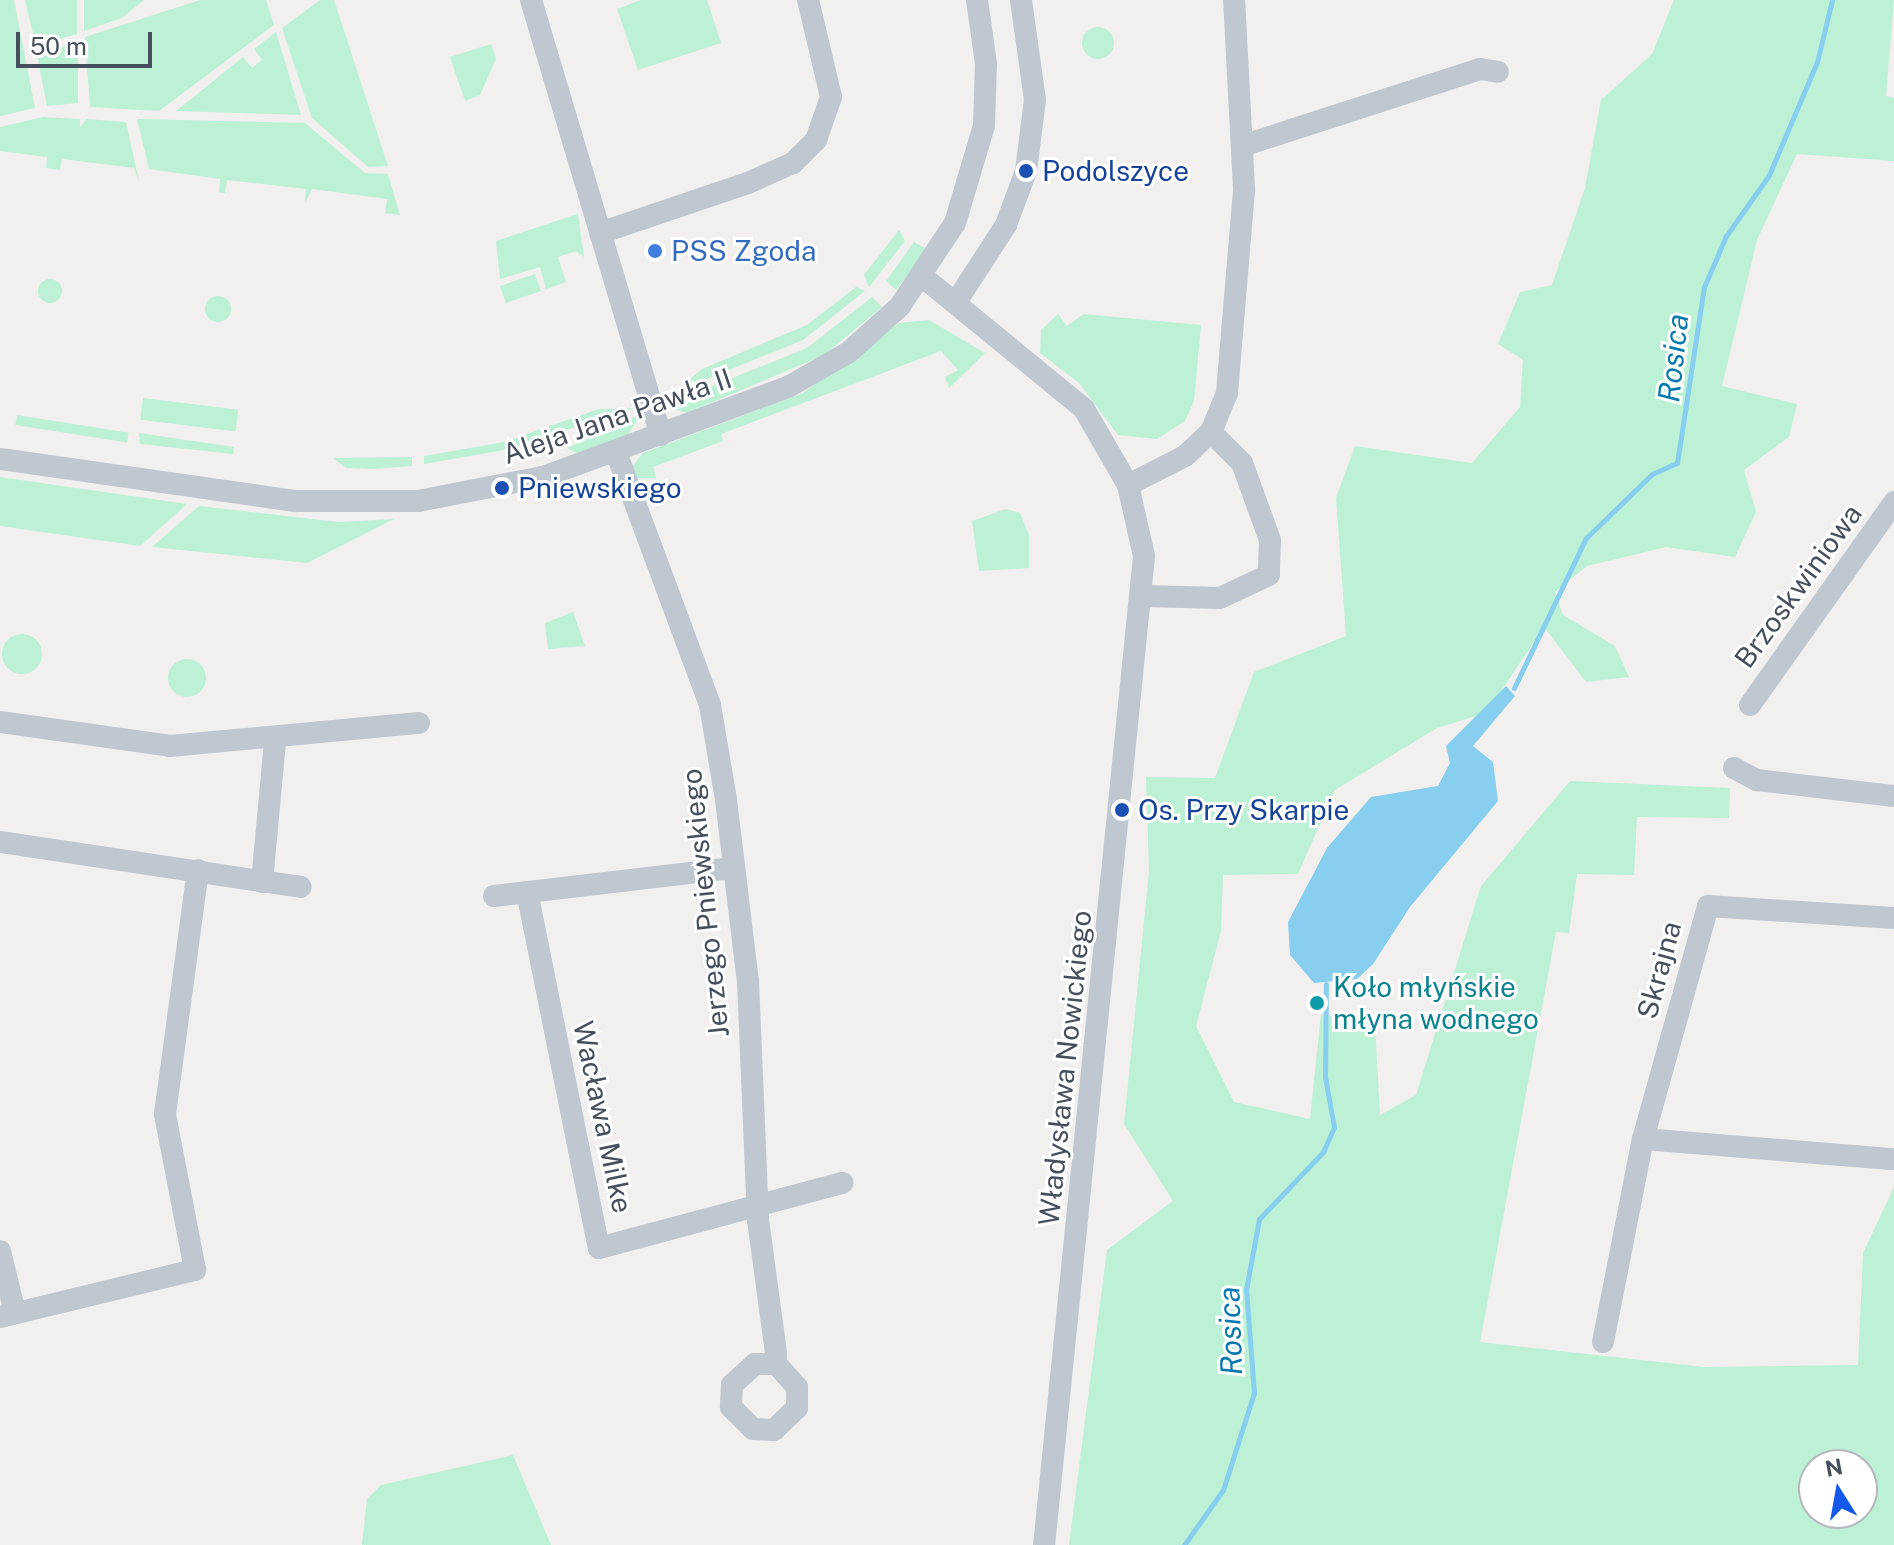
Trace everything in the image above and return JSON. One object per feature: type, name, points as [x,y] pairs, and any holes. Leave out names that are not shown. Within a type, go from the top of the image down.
[{"type":"street","points":[[531,0],[661,435]]},
{"type":"street","points":[[600,233],[748,183],[793,163],[816,140],[831,97],[808,0]]},
{"type":"street","name":"Aleja Jana Pawła II","points":[[0,459],[351,503],[477,493],[616,452],[821,370],[873,332],[923,277],[955,223],[976,167],[987,79],[977,0]]},
{"type":"street","points":[[956,302],[1006,225],[1026,171],[1035,100],[1021,0]]},
{"type":"street","points":[[1128,485],[1185,456],[1211,432],[1227,393],[1245,145],[1234,0]]},
{"type":"street","points":[[1245,145],[1480,69],[1498,72]]},
{"type":"street","name":"Władysława Nowickiego","points":[[923,277],[1084,409],[1128,485],[1142,540],[1144,596],[1044,1545]]},
{"type":"street","points":[[1144,596],[1220,598],[1269,575],[1270,540],[1252,481],[1233,449],[1211,432]]},
{"type":"street","name":"Jerzego Pniewskiego","points":[[616,452],[710,705],[733,868],[760,1208],[776,1364]]},
{"type":"street","name":"Brzoskwiniowa","points":[[1750,705],[1894,502]]},
{"type":"street","points":[[0,722],[170,746],[275,741],[419,723]]},
{"type":"street","points":[[262,882],[275,741]]},
{"type":"street","points":[[1734,768],[1757,780],[1894,796]]},
{"type":"street","points":[[0,842],[301,887]]},
{"type":"street","points":[[494,896],[733,868]]},
{"type":"street","points":[[0,1251],[8,1315],[195,1270],[165,1114],[198,870]]},
{"type":"street","name":"Wacława Milke","points":[[527,892],[599,1248],[760,1208],[842,1183]]},
{"type":"street","name":"Skrajna","points":[[1603,1342],[1643,1139],[1708,906],[1894,918]]},
{"type":"street","points":[[1643,1139],[1894,1159]]},
{"type":"green space","points":[[0,0],[14,0],[35,108],[0,116]]},
{"type":"green space","points":[[25,0],[77,0],[77,34],[36,46]]},
{"type":"green space","points":[[84,0],[144,0],[122,18],[84,31]]},
{"type":"green space","points":[[200,0],[266,0],[274,25],[159,111],[90,107],[85,37]]},
{"type":"green space","points":[[320,0],[334,0],[388,166],[368,167],[312,118],[282,28]]},
{"type":"green space","points":[[641,0],[707,0],[721,43],[638,70],[617,9]]},
{"type":"green space","points":[[1674,0],[1894,0],[1886,96],[1894,98],[1894,161],[1797,154],[1757,240],[1722,386],[1797,404],[1789,437],[1744,470],[1756,512],[1735,557],[1666,547],[1587,566],[1555,592],[1563,615],[1615,646],[1629,677],[1586,682],[1544,627],[1486,713],[1437,728],[1335,790],[1298,874],[1223,875],[1221,931],[1196,1026],[1234,1102],[1310,1119],[1321,1014],[1375,1024],[1380,1115],[1416,1095],[1481,886],[1570,781],[1730,788],[1729,818],[1637,817],[1634,875],[1577,874],[1569,933],[1556,932],[1480,1342],[1704,1367],[1858,1365],[1863,1253],[1894,1187],[1894,1545],[1069,1545],[1107,1250],[1173,1201],[1124,1124],[1149,871],[1146,777],[1215,778],[1254,672],[1346,636],[1336,498],[1355,446],[1472,463],[1520,407],[1523,360],[1498,344],[1520,292],[1552,285],[1585,188],[1601,100],[1652,54]]},
{"type":"green space","points":[[1098,27],[1109,32],[1114,43],[1109,54],[1098,59],[1087,54],[1082,43],[1087,32]]},
{"type":"green space","points":[[276,32],[301,115],[176,111],[243,57],[252,68],[262,60],[254,49]]},
{"type":"green space","points":[[78,42],[78,103],[47,106],[37,55]]},
{"type":"green space","points":[[491,44],[496,59],[480,95],[465,101],[450,57]]},
{"type":"green space","points":[[43,117],[80,119],[80,127],[87,119],[126,122],[139,182],[134,168],[62,159],[60,170],[46,168],[47,157],[0,151],[0,127]]},
{"type":"green space","points":[[137,119],[305,123],[365,173],[388,174],[400,215],[385,213],[387,199],[312,189],[305,203],[306,189],[227,180],[225,193],[219,192],[220,179],[149,169]]},
{"type":"green space","points":[[578,214],[584,257],[576,251],[558,257],[566,282],[546,289],[540,267],[500,279],[496,241]]},
{"type":"green space","points":[[899,230],[905,241],[869,287],[864,275]]},
{"type":"green space","points":[[914,242],[927,249],[896,290],[886,281]]},
{"type":"green space","points":[[535,274],[541,291],[506,303],[500,286]]},
{"type":"green space","points":[[50,279],[59,282],[62,291],[59,300],[50,303],[41,300],[38,291],[41,282]]},
{"type":"green space","points":[[856,287],[865,291],[803,340],[675,392],[702,369],[807,325]]},
{"type":"green space","points":[[218,296],[227,300],[231,309],[227,318],[218,322],[209,318],[205,309],[209,300]]},
{"type":"green space","points":[[872,297],[882,307],[824,355],[687,413],[663,406],[807,348]]},
{"type":"green space","points":[[1058,314],[1067,326],[1084,314],[1201,325],[1194,401],[1185,421],[1157,439],[1118,435],[1079,383],[1040,353],[1041,330]]},
{"type":"green space","points":[[929,320],[985,353],[949,388],[945,377],[958,370],[941,351],[721,434],[723,441],[653,467],[656,478],[637,478],[632,467],[643,453],[803,393],[899,323]]},
{"type":"green space","points":[[143,398],[238,410],[236,432],[140,420]]},
{"type":"green space","points":[[634,408],[504,450],[424,464],[424,456],[504,442],[599,409]]},
{"type":"green space","points":[[17,415],[129,433],[127,443],[15,425]]},
{"type":"green space","points":[[640,415],[628,435],[577,453],[567,448]]},
{"type":"green space","points":[[139,433],[234,447],[233,454],[140,444]]},
{"type":"green space","points":[[412,457],[412,466],[372,469],[346,468],[333,458]]},
{"type":"green space","points":[[0,477],[187,504],[140,546],[0,526]]},
{"type":"green space","points":[[199,506],[339,522],[394,519],[307,563],[152,547]]},
{"type":"green space","points":[[1006,509],[1020,513],[1029,535],[1029,568],[979,571],[972,521]]},
{"type":"green space","points":[[573,612],[585,646],[548,649],[545,623]]},
{"type":"green space","points":[[22,634],[36,640],[42,654],[36,668],[22,674],[8,668],[2,654],[8,640]]},
{"type":"green space","points":[[187,659],[200,665],[206,678],[200,691],[187,697],[174,691],[168,678],[174,665]]},
{"type":"green space","points":[[513,1455],[551,1545],[362,1545],[367,1499],[381,1485]]},
{"type":"water","points":[[1506,686],[1515,696],[1473,746],[1493,762],[1498,801],[1410,907],[1373,964],[1357,979],[1314,983],[1290,955],[1288,922],[1327,848],[1371,797],[1438,786],[1450,763],[1446,746]]},
{"type":"waterway","name":"Rosica","points":[[1514,688],[1586,538],[1652,474],[1677,463],[1704,287],[1726,236],[1769,175],[1817,62],[1832,0]]},
{"type":"waterway","name":"Rosica","points":[[1184,1545],[1223,1490],[1254,1393],[1246,1290],[1259,1219],[1323,1152],[1334,1127],[1325,1077],[1326,984]]},
{"type":"place","name":"Podolszyce","points":[[1026,171]]},
{"type":"place","name":"PSS Zgoda","points":[[655,251]]},
{"type":"place","name":"Pniewskiego","points":[[502,488]]},
{"type":"place","name":"Os. Przy Skarpie","points":[[1122,810]]},
{"type":"place","name":"Koło młyńskie młyna wodnego","points":[[1317,1003]]}]
